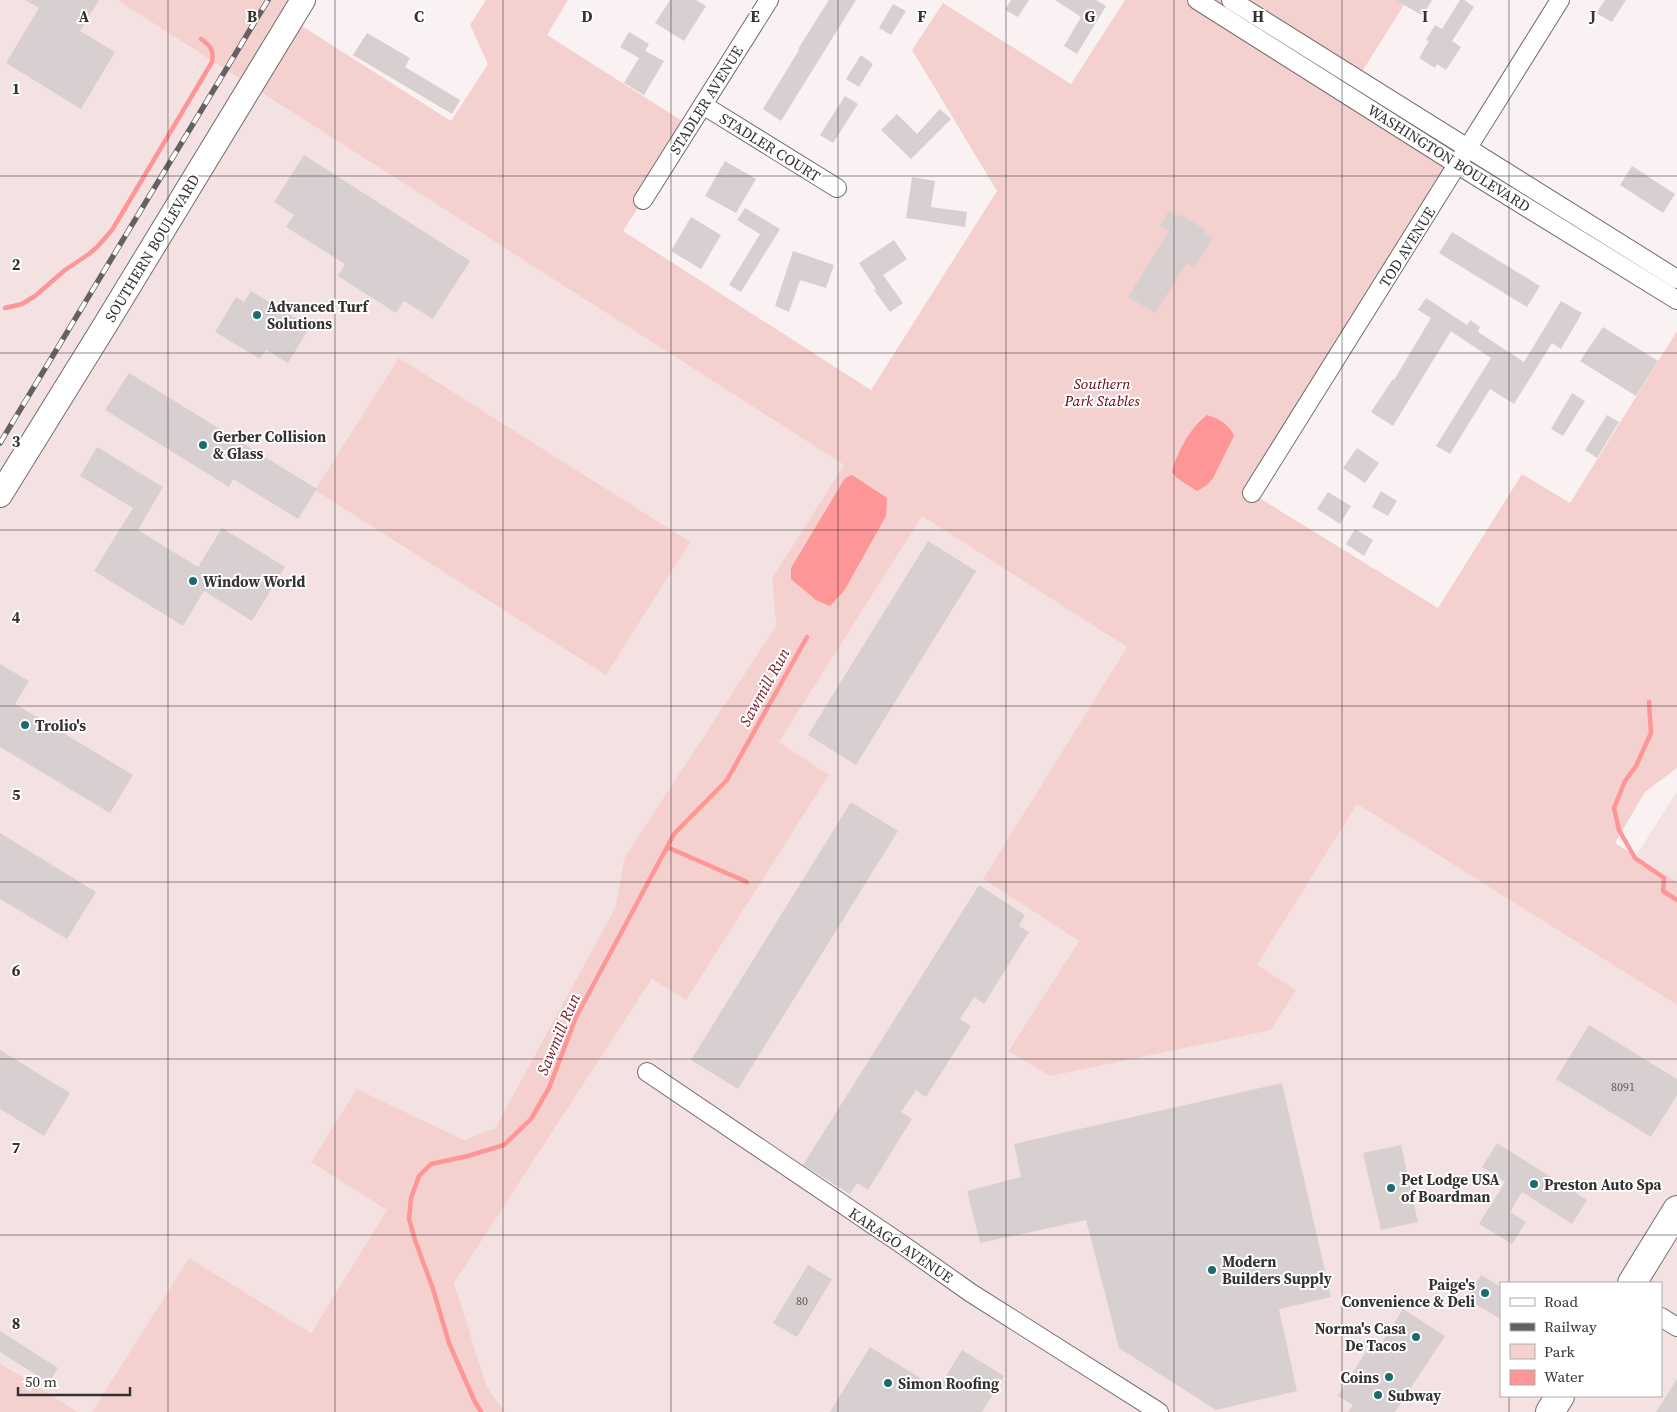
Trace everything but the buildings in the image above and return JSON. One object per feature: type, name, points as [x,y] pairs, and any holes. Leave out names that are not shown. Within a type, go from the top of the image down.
[{"type":"main road","points":[[1633,1282],[1677,1210]]},
{"type":"main road","points":[[1550,1412],[1559,1397]]},
{"type":"street","name":"SOUTHERN BOULEVARD","points":[[0,495],[303,0]]},
{"type":"street","name":"STADLER AVENUE","points":[[643,200],[769,0]]},
{"type":"street","name":"WASHINGTON BOULEVARD","points":[[1197,0],[1458,165],[1677,300]]},
{"type":"street","name":"WASHINGTON BOULEVARD","points":[[1231,0],[1677,279]]},
{"type":"street","name":"TOD AVENUE","points":[[1252,493],[1560,0]]},
{"type":"street","points":[[1292,59],[1301,43]]},
{"type":"street","name":"STADLER COURT","points":[[703,105],[837,188]]},
{"type":"street","points":[[1606,256],[1616,240]]},
{"type":"street","name":"KARAGO AVENUE","points":[[647,1072],[971,1293],[1159,1412]]},
{"type":"street","points":[[1662,1318],[1677,1327]]},
{"type":"shaded area","points":[[0,0],[117,0],[844,465],[772,578],[776,626],[626,857],[615,908],[495,1128],[464,1140],[357,1089],[388,1210],[310,1334],[189,1258],[92,1412],[78,1412],[0,1363]]},
{"type":"shaded area","points":[[922,515],[1127,647],[983,879],[1079,941],[1008,1050],[1257,965],[1357,804],[1677,1005],[1677,1412],[505,1412],[487,1387],[454,1283],[653,978],[686,999],[829,775],[779,742]]},
{"type":"shaded area","points":[[1677,791],[1677,882],[1636,856]]},
{"type":"green space","name":"Southern Park Stables","points":[[117,0],[303,0],[291,19],[451,121],[488,64],[470,25],[486,0],[568,0],[547,35],[690,126],[623,231],[871,390],[997,191],[912,50],[943,3],[1071,84],[1125,0],[1407,0],[1358,78],[1677,279],[1677,300],[1458,165],[1256,496],[1438,608],[1522,474],[1570,503],[1677,331],[1677,768],[1645,792],[1615,843],[1677,882],[1677,1005],[1357,804],[1257,965],[1296,990],[1271,1030],[1050,1076],[1008,1051],[1079,941],[983,879],[1127,647],[922,516],[779,742],[829,775],[686,1000],[652,979],[454,1283],[487,1387],[505,1412],[92,1412],[189,1258],[311,1333],[387,1210],[311,1162],[357,1089],[464,1140],[495,1128],[615,908],[625,857],[776,626],[772,578],[844,465]]},
{"type":"green space","points":[[399,358],[690,542],[606,675],[315,490]]},
{"type":"green space","points":[[0,1363],[78,1412],[0,1412]]},
{"type":"water","points":[[1207,415],[1223,422],[1234,436],[1213,478],[1207,485],[1197,491],[1177,478],[1172,472],[1177,456],[1185,441]]},
{"type":"water","points":[[852,475],[887,498],[886,516],[844,591],[830,606],[816,600],[791,579],[791,568],[845,478]]},
{"type":"waterway","points":[[5,308],[22,304],[35,296],[65,270],[89,254],[112,230],[212,62],[213,54],[211,49],[201,39]]},
{"type":"waterway","name":"Sawmill Run","points":[[481,1412],[449,1343],[409,1219],[411,1198],[419,1176],[431,1164],[468,1156],[504,1145],[531,1119],[549,1088],[576,1017],[674,834],[727,780],[807,637]]},
{"type":"waterway","points":[[1649,702],[1651,733],[1636,766],[1625,781],[1614,808],[1619,830],[1635,858],[1664,878],[1663,891],[1677,900]]},
{"type":"waterway","points":[[667,847],[747,882]]},
{"type":"railway","points":[[0,443],[268,0]]},
{"type":"place","name":"Advanced Turf Solutions","points":[[257,315]]},
{"type":"place","name":"Gerber Collision & Glass","points":[[203,445]]},
{"type":"place","name":"Window World","points":[[193,581]]},
{"type":"place","name":"Trolio's","points":[[25,725]]},
{"type":"place","name":"Preston Auto Spa","points":[[1534,1184]]},
{"type":"place","name":"Pet Lodge USA of Boardman","points":[[1391,1188]]},
{"type":"place","name":"Modern Builders Supply","points":[[1212,1270]]},
{"type":"place","name":"Paige's Convenience & Deli","points":[[1485,1293]]},
{"type":"place","name":"Norma's Casa De Tacos","points":[[1416,1337]]},
{"type":"place","name":"Coins","points":[[1389,1377]]},
{"type":"place","name":"Simon Roofing","points":[[888,1383]]},
{"type":"place","name":"Subway","points":[[1378,1395]]}]
